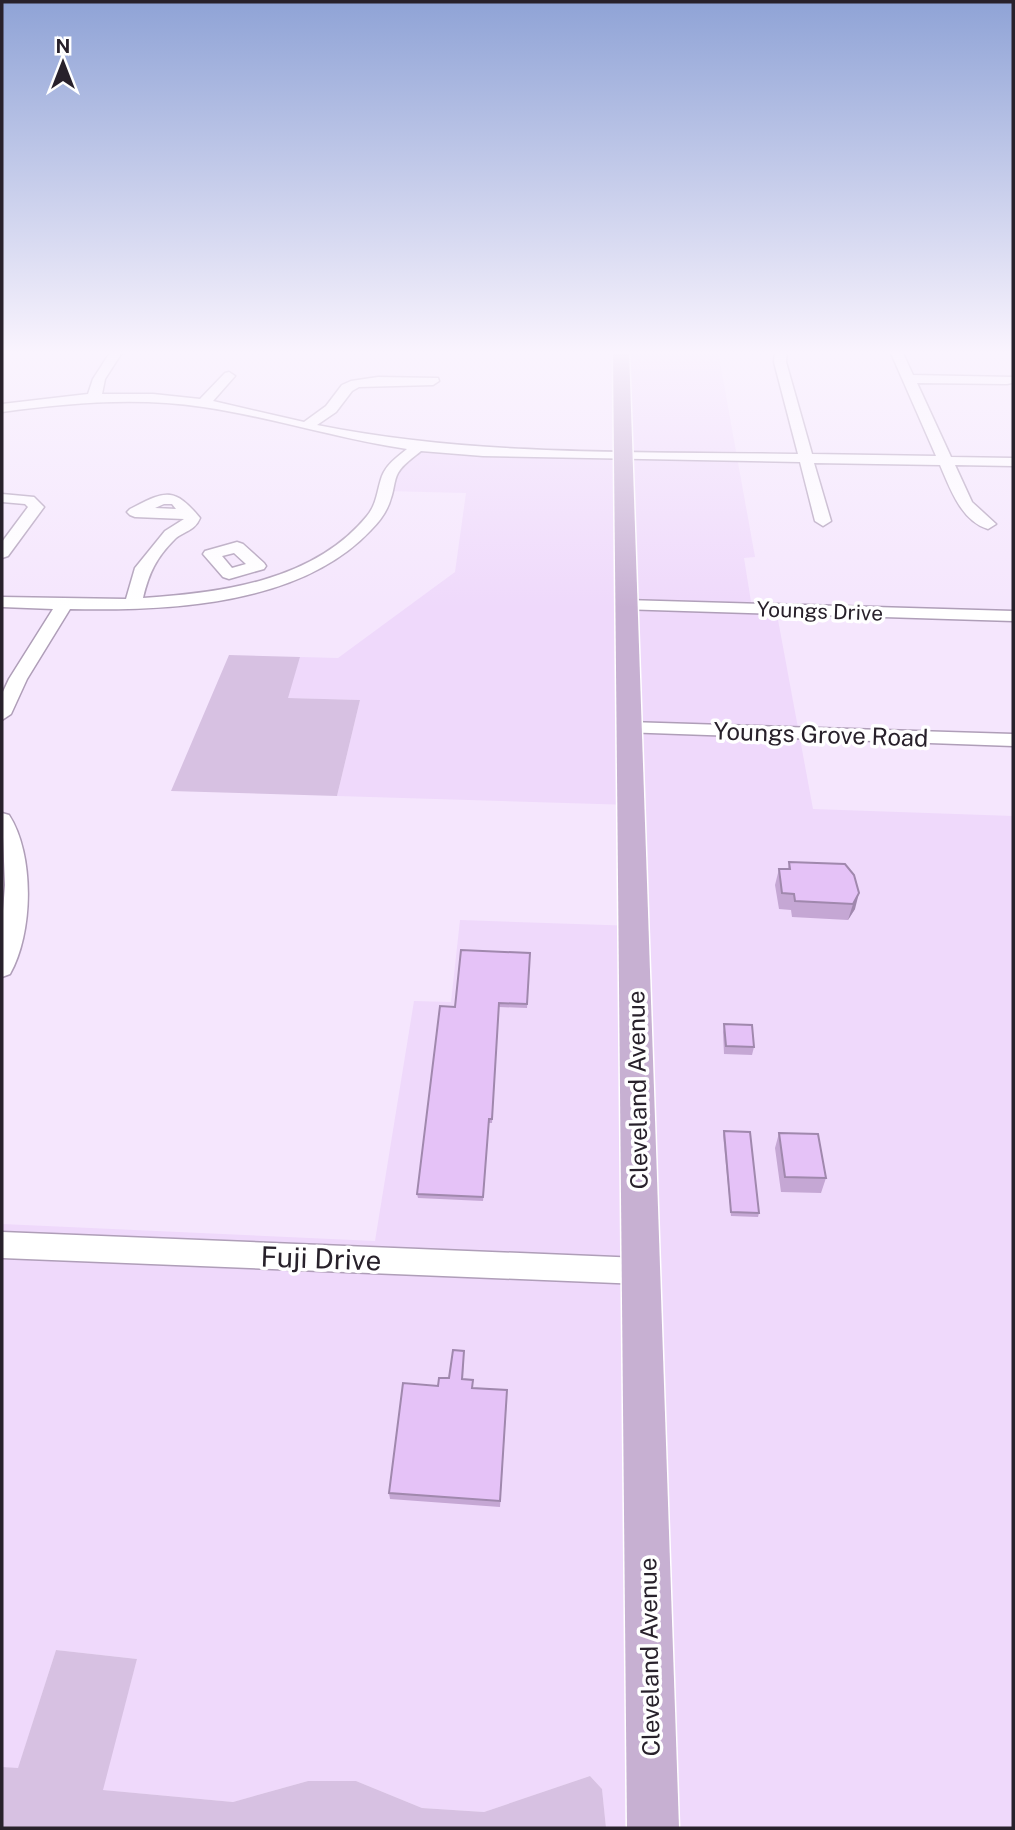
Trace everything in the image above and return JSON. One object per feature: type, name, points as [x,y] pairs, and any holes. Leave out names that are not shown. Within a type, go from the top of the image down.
[{"type":"main road","name":"Cleveland Avenue","points":[[623,436],[653,1828]]},
{"type":"street","points":[[361,436],[417,447],[483,452],[947,463],[1013,462]]},
{"type":"street","points":[[801,436],[823,521]]},
{"type":"street","points":[[935,436],[965,504],[988,524]]},
{"type":"street","points":[[2,602],[133,605],[196,599],[268,584],[331,556],[359,534],[375,516],[393,470],[417,447]]},
{"type":"street","points":[[2,498],[34,503],[34,511],[2,553]]},
{"type":"street","points":[[133,605],[141,571],[171,534],[190,524],[191,518],[188,514]]},
{"type":"street","points":[[249,568],[268,584]]},
{"type":"street","points":[[2,714],[18,679],[65,604]]},
{"type":"street","name":"Youngs Drive","points":[[626,605],[1013,616]]},
{"type":"street","name":"Youngs Grove Road","points":[[629,728],[1013,740]]},
{"type":"street","points":[[2,820],[14,858],[15,906],[2,968]]},
{"type":"street","name":"Fuji Drive","points":[[2,1245],[640,1271]]},
{"type":"shaded area","points":[[623,436],[733,436],[755,557],[744,558],[752,608],[776,609],[813,809],[1013,816],[1013,1828],[606,1828],[602,1789],[590,1776],[484,1812],[422,1808],[356,1781],[308,1781],[233,1802],[102,1790],[137,1659],[56,1650],[18,1769],[2,1767],[2,1224],[375,1241],[414,1001],[451,1002],[460,920],[636,926],[631,805],[337,796],[360,700],[287,698],[300,657],[338,658],[455,572],[466,493],[384,491],[391,473],[417,447],[623,454]]},
{"type":"shaded area","points":[[229,655],[300,657],[288,698],[360,700],[337,796],[171,791]]},
{"type":"shaded area","points":[[56,1650],[137,1659],[103,1790],[233,1802],[308,1781],[356,1781],[422,1808],[484,1812],[590,1776],[602,1789],[606,1828],[2,1828],[2,1767],[18,1768]]},
{"type":"building","points":[[789,862],[845,864],[854,875],[859,893],[853,904],[795,901],[794,894],[782,893],[779,869],[790,869]]},
{"type":"building","points":[[461,950],[530,953],[527,1004],[499,1003],[492,1119],[489,1119],[483,1197],[417,1194],[440,1006],[455,1007]]},
{"type":"building","points":[[724,1024],[752,1025],[754,1047],[726,1046]]},
{"type":"building","points":[[724,1131],[750,1132],[759,1213],[731,1212]]},
{"type":"building","points":[[779,1133],[818,1134],[826,1178],[785,1177]]},
{"type":"building","points":[[453,1350],[464,1351],[462,1379],[473,1380],[472,1388],[507,1390],[500,1501],[389,1493],[403,1383],[438,1386],[439,1378],[449,1378]]}]
